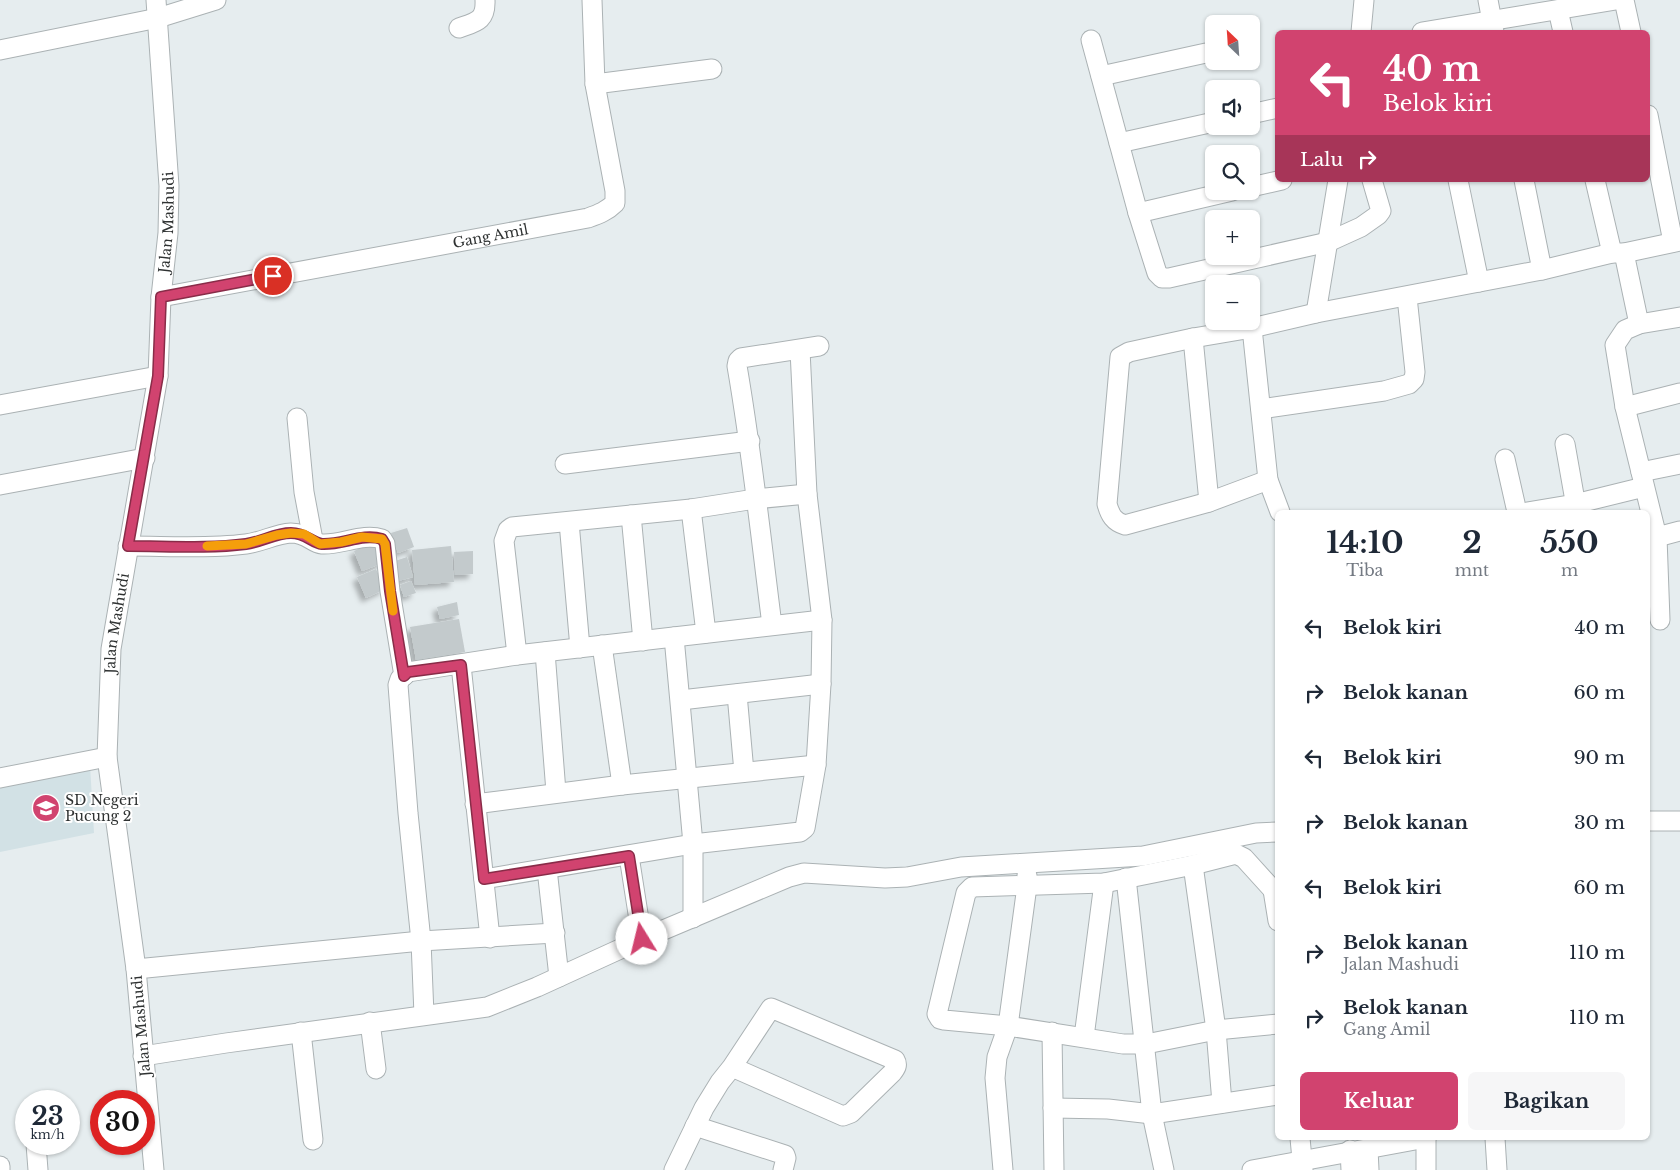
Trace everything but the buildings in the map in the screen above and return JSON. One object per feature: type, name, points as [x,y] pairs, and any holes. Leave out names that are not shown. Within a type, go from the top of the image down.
[{"type":"street","points":[[0,50],[157,9],[216,0]]},
{"type":"street","points":[[459,28],[482,18],[485,0]]},
{"type":"street","name":"Gang Amil","points":[[161,297],[579,220],[600,214],[615,203],[595,84],[592,0]]},
{"type":"street","points":[[1360,30],[1364,0]]},
{"type":"street","points":[[1488,0],[1493,27]]},
{"type":"street","points":[[1453,30],[1493,27],[1569,5],[1616,0]]},
{"type":"street","points":[[1624,0],[1631,30]]},
{"type":"street","points":[[1563,30],[1569,5]]},
{"type":"street","name":"Jalan Mashudi","points":[[154,1170],[136,969],[107,757],[111,649],[158,376],[161,297],[168,233],[169,186],[157,9]]},
{"type":"street","points":[[1091,40],[1138,213],[1157,273],[1164,279],[1328,242],[1361,226],[1380,213],[1373,182]]},
{"type":"street","points":[[1101,76],[1205,53]]},
{"type":"street","points":[[595,84],[712,69]]},
{"type":"street","points":[[1260,112],[1275,109]]},
{"type":"street","points":[[1119,143],[1205,124]]},
{"type":"street","points":[[1260,326],[1316,313],[1407,297],[1677,241],[1650,124]]},
{"type":"street","points":[[1260,185],[1275,182]]},
{"type":"street","points":[[1316,313],[1338,182]]},
{"type":"street","points":[[1458,182],[1479,282]]},
{"type":"street","points":[[1524,182],[1542,270]]},
{"type":"street","points":[[1597,182],[1639,324]]},
{"type":"street","points":[[1138,213],[1205,197]]},
{"type":"street","points":[[1261,409],[1384,391],[1409,384],[1414,379],[1415,372],[1407,297]]},
{"type":"street","points":[[1660,620],[1657,537],[1625,407],[1615,346],[1625,330],[1639,324],[1680,317]]},
{"type":"street","points":[[1240,330],[1129,352],[1120,357],[1107,504],[1109,512],[1114,519],[1118,523],[1125,525],[1209,502],[1268,480]]},
{"type":"street","points":[[1252,330],[1268,480],[1279,510]]},
{"type":"street","points":[[1193,338],[1209,502]]},
{"type":"street","points":[[772,625],[750,441],[737,366],[738,361],[742,358],[819,346]]},
{"type":"street","points":[[484,879],[693,844],[803,830],[806,828],[816,765],[822,620],[807,494],[800,350]]},
{"type":"street","points":[[0,405],[158,376]]},
{"type":"street","points":[[1625,407],[1680,393]]},
{"type":"street","points":[[297,418],[304,492],[313,540]]},
{"type":"street","points":[[565,464],[750,441]]},
{"type":"street","points":[[1565,444],[1576,508]]},
{"type":"street","points":[[0,485],[145,458]]},
{"type":"street","points":[[1505,459],[1517,510]]},
{"type":"street","points":[[1552,510],[1576,508],[1680,464]]},
{"type":"street","points":[[517,655],[504,541],[505,534],[512,526],[691,509],[807,494]]},
{"type":"street","points":[[691,509],[706,633]]},
{"type":"street","points":[[632,515],[643,640]]},
{"type":"street","points":[[569,522],[580,648]]},
{"type":"street","points":[[1657,537],[1680,531]]},
{"type":"street","points":[[128,546],[201,547],[246,544],[291,533],[304,534],[320,544],[362,537],[384,540],[404,676]]},
{"type":"street","points":[[424,1015],[421,941],[398,685],[400,678],[408,672],[517,655],[822,620]]},
{"type":"street","points":[[674,637],[693,844],[693,918]]},
{"type":"street","points":[[602,645],[622,784]]},
{"type":"street","points":[[545,652],[556,792]]},
{"type":"street","points":[[461,665],[490,938]]},
{"type":"street","points":[[681,700],[820,684]]},
{"type":"street","points":[[737,694],[744,772]]},
{"type":"street","points":[[0,778],[107,757]]},
{"type":"street","points":[[476,804],[622,784],[816,765]]},
{"type":"street","points":[[1650,822],[1680,820]]},
{"type":"street","points":[[143,1056],[370,1022],[487,1007],[642,939],[789,877],[804,873],[885,878],[907,877],[961,866],[1026,864],[1143,856],[1256,834],[1275,832]]},
{"type":"street","points":[[1275,891],[1240,855],[1232,855],[1193,866],[1104,883],[972,887],[968,890],[937,1014],[944,1020],[1008,1026],[1123,1044],[1146,1044],[1216,1030],[1275,1024]]},
{"type":"street","points":[[629,856],[642,939]]},
{"type":"street","points":[[1003,1170],[995,1078],[997,1057],[1008,1026],[1026,886],[1026,864]]},
{"type":"street","points":[[1193,866],[1216,1030],[1222,1103]]},
{"type":"street","points":[[547,869],[559,977]]},
{"type":"street","points":[[1126,878],[1146,1044],[1152,1114],[1164,1170]]},
{"type":"street","points":[[1084,1037],[1104,883]]},
{"type":"street","points":[[136,969],[421,941],[555,933]]},
{"type":"street","points":[[674,1170],[695,1126],[720,1082],[771,1008],[895,1060],[897,1063],[892,1073],[851,1113],[843,1116],[732,1067]]},
{"type":"street","points":[[370,1022],[376,1069]]},
{"type":"street","points":[[301,1032],[313,1140]]},
{"type":"street","points":[[1052,1032],[1054,1170]]},
{"type":"street","points":[[1053,1108],[1108,1109],[1152,1114],[1275,1095]]},
{"type":"street","points":[[695,1126],[784,1155],[786,1163],[783,1170]]},
{"type":"street","points":[[1300,1140],[1303,1165]]},
{"type":"street","points":[[1252,1170],[1303,1165],[1359,1150],[1415,1140]]},
{"type":"street","points":[[1426,1140],[1426,1170]]},
{"type":"street","points":[[1495,1140],[1497,1170]]},
{"type":"street","points":[[1350,1170],[1359,1150]]},
{"type":"street","points":[[1359,1150],[1369,1170]]},
{"type":"street","points":[[37,1155],[38,1170]]},
{"type":"shaded area","name":"SD Negeri Pucung 2","points":[[90,765],[94,833],[0,852],[0,784]]},
{"type":"slow traffic","points":[[207,546],[246,544],[291,533],[304,534],[320,544],[362,537],[382,539],[385,544],[393,611]]},
{"type":"place","name":"SD Negeri Pucung 2","points":[[46,808]]},
{"type":"route","points":[[273,276],[161,297],[158,376],[128,546],[201,547],[246,544],[291,533],[304,534],[320,544],[362,537],[384,540],[404,676],[408,672],[461,665],[484,879],[629,856],[642,939]]}]
